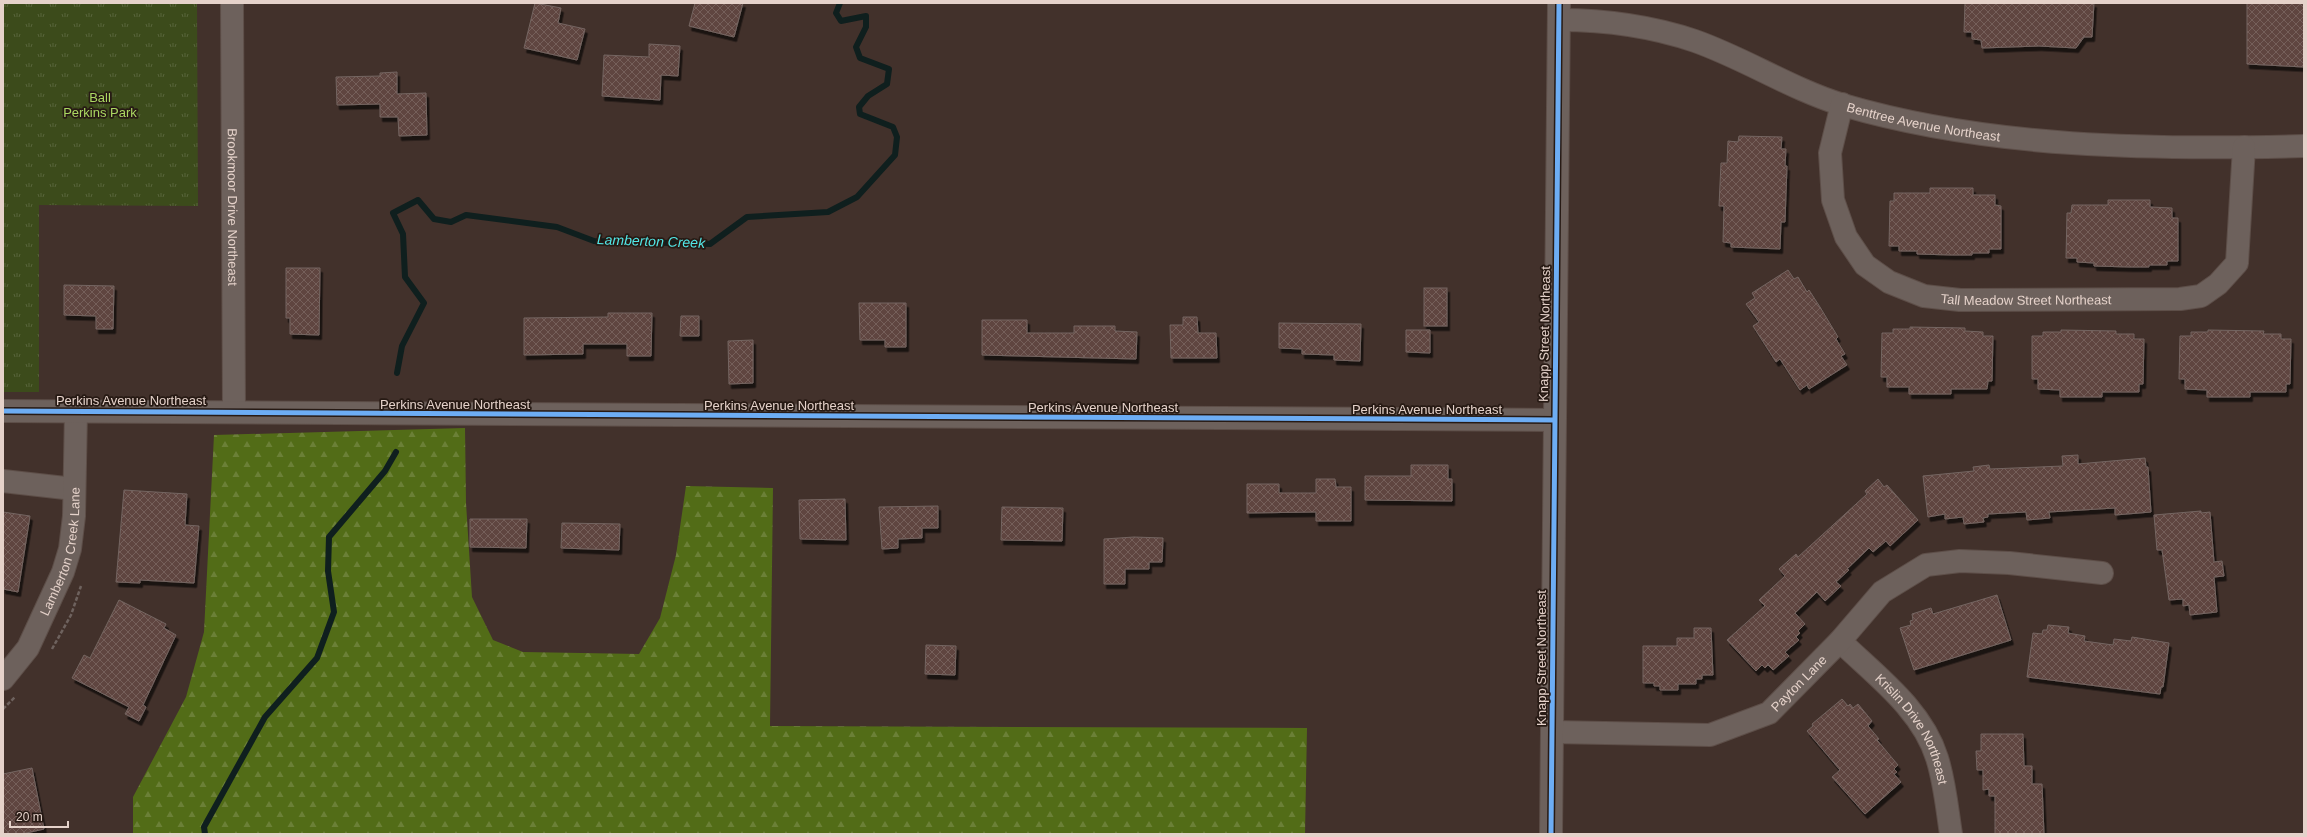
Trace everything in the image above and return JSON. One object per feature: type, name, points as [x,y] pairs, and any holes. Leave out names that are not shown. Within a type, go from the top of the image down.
[{"type":"street","name":"Brookmoor Drive Northeast","points":[[232,3],[234,412]]},
{"type":"street","name":"Benttree Avenue Northeast","points":[[1559,12],[1588,20],[1657,30],[1696,41],[1779,80],[1842,104],[1908,121],[2009,137],[2120,144],[2244,147],[2304,146]]},
{"type":"street","name":"Knapp Street Northeast","points":[[1551,834],[1559,12]]},
{"type":"street","name":"Tall Meadow Street Northeast","points":[[1842,104],[1830,153],[1833,200],[1846,237],[1865,265],[1889,282],[1924,296],[1960,300],[2180,299],[2201,296],[2218,284],[2237,263],[2244,147]]},
{"type":"street","name":"Perkins Avenue Northeast","points":[[3,411],[234,412],[399,415],[1554,420]]},
{"type":"street","name":"Lamberton Creek Lane","points":[[3,679],[28,648],[63,572],[70,549],[74,489],[76,411]]},
{"type":"street","points":[[3,481],[74,489]]},
{"type":"street","name":"Payton Lane","points":[[1552,732],[1710,735],[1769,713],[1840,642],[1882,592],[1926,565],[1960,561],[1990,562],[2102,574]]},
{"type":"street","name":"Krislin Drive Northeast","points":[[1840,642],[1903,701],[1926,732],[1937,758],[1944,783],[1950,834]]},
{"type":"green space","name":"Ball Perkins Park","points":[[3,3],[197,3],[198,206],[39,205],[39,392],[3,392]]},
{"type":"green space","points":[[465,428],[466,503],[472,597],[493,640],[523,652],[639,654],[660,618],[676,555],[686,486],[773,488],[770,726],[1307,728],[1305,834],[133,834],[133,797],[186,697],[204,632],[214,435]]},
{"type":"building","points":[[535,3],[561,8],[558,23],[585,29],[577,60],[524,48]]},
{"type":"building","points":[[695,3],[743,3],[734,37],[689,26]]},
{"type":"building","points":[[1965,3],[2094,3],[2092,37],[2084,37],[2076,48],[2039,46],[1982,48],[1981,40],[1972,39],[1972,32],[1964,32]]},
{"type":"building","points":[[2247,3],[2304,3],[2304,67],[2247,64]]},
{"type":"building","points":[[649,44],[680,46],[678,76],[661,75],[660,100],[602,96],[604,55],[649,57]]},
{"type":"building","points":[[397,72],[397,94],[426,93],[427,135],[399,136],[398,117],[380,117],[380,104],[337,105],[336,77],[380,76],[380,73]]},
{"type":"building","points":[[1739,136],[1782,137],[1781,149],[1786,149],[1785,166],[1787,166],[1785,222],[1781,222],[1780,249],[1731,247],[1731,243],[1723,242],[1724,206],[1719,206],[1721,163],[1727,163],[1728,141],[1738,142]]},
{"type":"building","points":[[1930,188],[1973,188],[1973,195],[1995,195],[1995,205],[2001,206],[2001,249],[1989,249],[1989,253],[1952,255],[1917,254],[1917,251],[1899,251],[1899,246],[1889,246],[1890,201],[1894,201],[1894,193],[1930,193]]},
{"type":"building","points":[[2108,200],[2150,200],[2150,207],[2172,208],[2172,218],[2178,218],[2178,261],[2167,261],[2167,265],[2130,267],[2094,266],[2094,263],[2077,262],[2077,258],[2066,258],[2067,213],[2071,213],[2072,205],[2108,205]]},
{"type":"building","points":[[286,268],[320,268],[319,335],[290,334],[290,318],[286,318]]},
{"type":"building","points":[[1788,270],[1794,279],[1798,277],[1807,292],[1809,290],[1820,307],[1838,337],[1836,339],[1845,354],[1841,356],[1847,365],[1809,389],[1807,385],[1800,390],[1780,359],[1776,362],[1753,326],[1759,322],[1746,304],[1755,298],[1752,293]]},
{"type":"building","points":[[64,285],[114,286],[113,329],[96,329],[96,316],[64,315]]},
{"type":"building","points":[[1424,288],[1447,288],[1447,326],[1424,326]]},
{"type":"building","points":[[859,303],[906,303],[906,347],[885,347],[885,340],[860,340]]},
{"type":"building","points":[[608,313],[652,313],[651,356],[627,356],[627,344],[583,344],[583,354],[524,355],[524,318],[608,317]]},
{"type":"building","points":[[681,316],[699,316],[699,336],[680,336]]},
{"type":"building","points":[[1183,317],[1197,317],[1198,333],[1216,333],[1217,358],[1171,358],[1170,325],[1183,325]]},
{"type":"building","points":[[982,320],[1027,320],[1027,333],[1074,333],[1074,326],[1115,326],[1115,331],[1137,332],[1136,359],[982,355]]},
{"type":"building","points":[[1279,323],[1361,324],[1360,361],[1334,360],[1334,355],[1302,354],[1302,349],[1279,348]]},
{"type":"building","points":[[1910,327],[1965,328],[1965,331],[1983,332],[1983,336],[1993,336],[1992,381],[1988,381],[1987,389],[1951,389],[1951,394],[1909,394],[1909,387],[1887,387],[1887,377],[1881,377],[1882,333],[1893,333],[1893,329],[1910,329]]},
{"type":"building","points":[[1406,330],[1430,330],[1430,353],[1406,352]]},
{"type":"building","points":[[2061,330],[2116,331],[2116,334],[2134,334],[2134,339],[2144,339],[2143,384],[2139,384],[2139,392],[2102,392],[2102,397],[2060,397],[2060,390],[2038,389],[2038,379],[2032,379],[2032,336],[2043,336],[2043,332],[2061,332]]},
{"type":"building","points":[[2208,330],[2264,331],[2263,334],[2281,334],[2281,339],[2291,339],[2290,384],[2286,384],[2286,392],[2250,392],[2250,397],[2207,397],[2207,390],[2185,389],[2185,379],[2179,379],[2180,336],[2191,336],[2191,332],[2208,332]]},
{"type":"building","points":[[753,340],[753,383],[729,384],[728,341]]},
{"type":"building","points":[[2078,455],[2078,464],[2145,458],[2146,467],[2148,467],[2151,512],[2115,515],[2115,508],[2049,512],[2050,518],[2027,520],[2026,512],[1988,514],[1988,517],[1983,518],[1984,522],[1964,524],[1963,517],[1945,519],[1945,514],[1928,517],[1923,476],[1974,471],[1973,467],[1989,465],[1990,469],[2063,466],[2062,456]]},
{"type":"building","points":[[1411,465],[1448,465],[1448,479],[1452,479],[1452,501],[1365,500],[1365,476],[1411,476]]},
{"type":"building","points":[[1316,479],[1335,479],[1336,487],[1351,487],[1351,521],[1316,521],[1316,512],[1247,513],[1247,484],[1279,484],[1279,493],[1316,493]]},
{"type":"building","points":[[1878,479],[1884,487],[1887,485],[1918,520],[1890,546],[1886,541],[1873,552],[1869,548],[1836,582],[1841,586],[1825,601],[1817,592],[1795,613],[1805,624],[1798,631],[1800,633],[1796,637],[1799,640],[1785,652],[1789,656],[1773,670],[1768,665],[1765,668],[1762,665],[1756,671],[1727,640],[1765,606],[1759,600],[1785,576],[1779,569],[1796,554],[1798,557],[1867,494],[1865,491]]},
{"type":"building","points":[[124,490],[187,494],[185,525],[199,526],[194,583],[140,580],[140,583],[116,582]]},
{"type":"building","points":[[845,499],[846,540],[800,539],[799,500]]},
{"type":"building","points":[[938,506],[938,528],[922,528],[922,538],[898,539],[898,548],[882,549],[879,507]]},
{"type":"building","points":[[1002,507],[1063,508],[1062,541],[1001,540]]},
{"type":"building","points":[[2201,511],[2201,513],[2210,512],[2214,562],[2222,561],[2224,576],[2214,577],[2217,612],[2190,615],[2189,605],[2183,606],[2183,599],[2169,600],[2162,550],[2157,550],[2154,515]]},
{"type":"building","points":[[3,512],[30,516],[18,592],[3,589]]},
{"type":"building","points":[[470,519],[527,519],[526,548],[470,547]]},
{"type":"building","points":[[562,523],[620,524],[619,550],[561,548]]},
{"type":"building","points":[[1134,537],[1163,538],[1162,562],[1149,562],[1149,569],[1125,569],[1125,584],[1104,584],[1104,539]]},
{"type":"building","points":[[1997,595],[2011,640],[1914,670],[1900,628],[1911,625],[1910,621],[1913,620],[1912,614],[1931,608],[1933,614]]},
{"type":"building","points":[[119,600],[166,624],[164,628],[176,635],[143,705],[146,707],[139,721],[125,714],[129,707],[72,678],[84,655],[90,658]]},
{"type":"building","points":[[2048,625],[2069,627],[2068,633],[2085,636],[2084,641],[2113,645],[2114,639],[2131,641],[2132,637],[2169,643],[2163,687],[2161,687],[2160,694],[2027,677],[2033,633],[2042,634],[2043,630],[2047,630]]},
{"type":"building","points":[[1694,628],[1711,628],[1713,675],[1702,675],[1702,679],[1696,679],[1696,684],[1678,684],[1678,690],[1660,690],[1660,686],[1654,686],[1654,683],[1643,683],[1643,646],[1677,646],[1677,638],[1694,638]]},
{"type":"building","points":[[926,645],[956,646],[955,675],[925,674]]},
{"type":"building","points":[[1842,699],[1848,706],[1850,704],[1853,708],[1858,704],[1872,721],[1868,726],[1879,739],[1877,740],[1898,765],[1894,769],[1897,772],[1894,774],[1901,782],[1865,814],[1832,777],[1840,770],[1807,731],[1813,726],[1812,724]]},
{"type":"building","points":[[1981,734],[2023,734],[2024,766],[2032,766],[2032,784],[2042,784],[2044,834],[1995,834],[1995,796],[1989,796],[1989,789],[1983,790],[1983,770],[1977,770],[1976,751],[1981,751]]},
{"type":"building","points":[[32,768],[44,829],[22,834],[3,834],[3,774]]},
{"type":"waterway","name":"Lamberton Creek","points":[[397,373],[402,346],[424,303],[405,277],[403,234],[393,213],[418,200],[434,219],[451,222],[466,215],[557,227],[594,241],[710,244],[747,217],[828,212],[857,197],[895,155],[897,137],[893,127],[860,114],[859,107],[868,96],[887,84],[889,69],[860,58],[856,47],[866,27],[866,16],[841,21],[836,13],[840,3]]},
{"type":"waterway","points":[[205,834],[204,827],[265,717],[317,658],[334,612],[328,571],[329,537],[385,471],[396,452]]},
{"type":"cycle path","points":[[1551,834],[1559,3]]},
{"type":"cycle path","points":[[3,411],[1554,420]]}]
